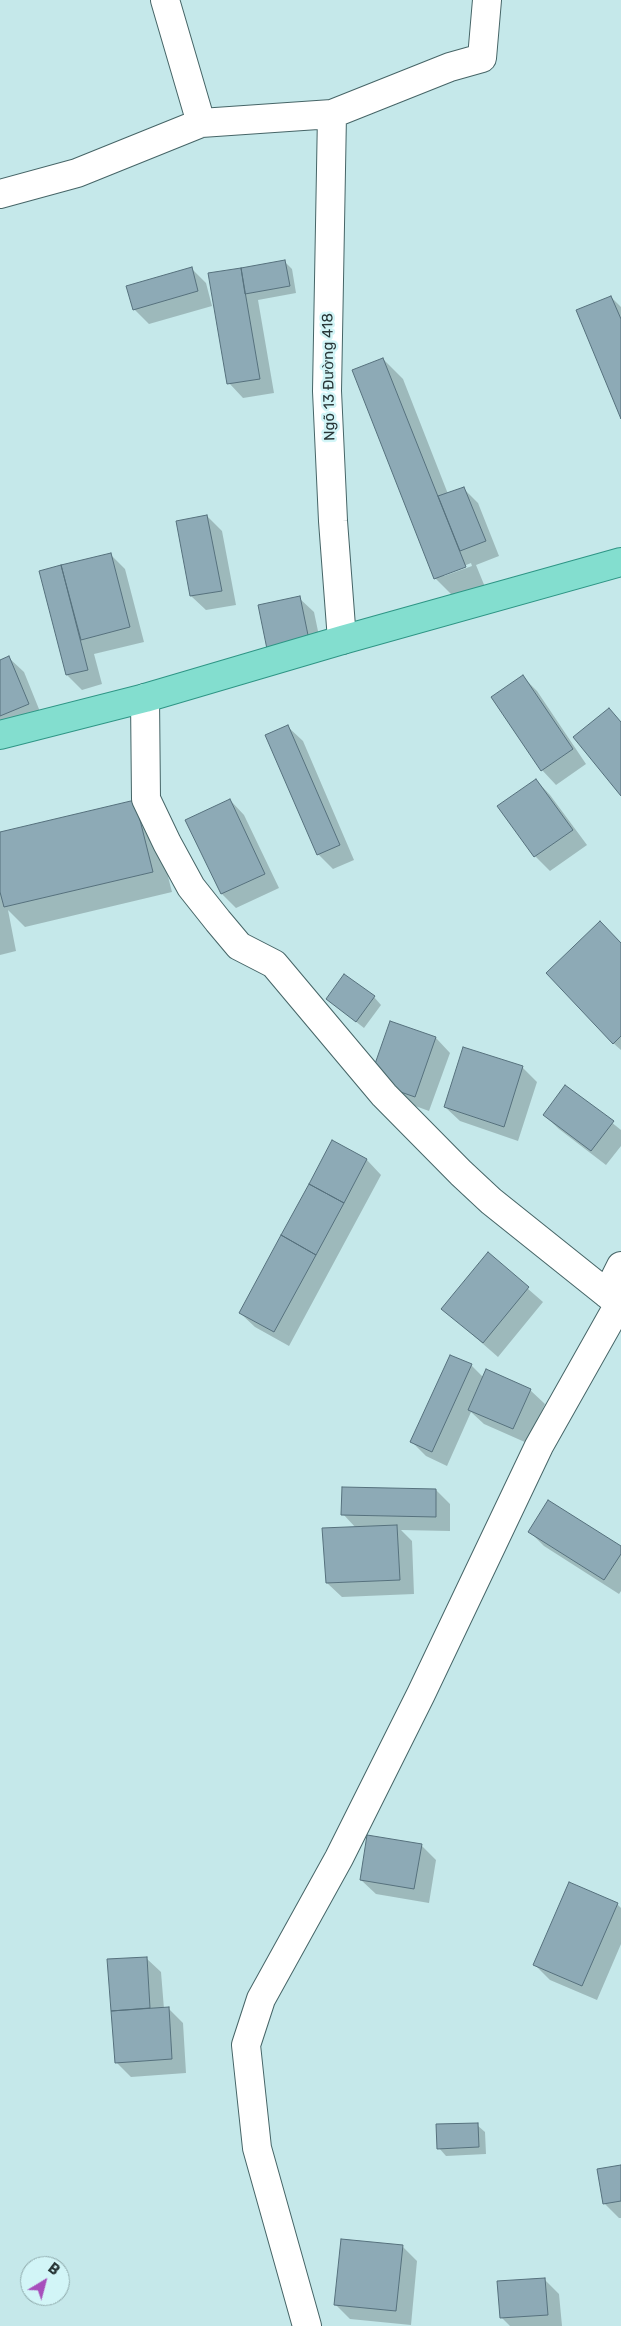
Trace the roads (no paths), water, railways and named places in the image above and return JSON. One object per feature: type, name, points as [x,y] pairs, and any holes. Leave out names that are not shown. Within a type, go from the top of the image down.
[{"type":"main road","points":[[0,735],[145,698],[342,640],[621,562]]},
{"type":"street","points":[[166,0],[200,124]]},
{"type":"street","points":[[0,194],[77,173],[200,124],[332,114],[450,67],[482,58],[487,0]]},
{"type":"street","name":"Ngõ 13 Đường 418","points":[[332,114],[327,391],[333,521],[342,640]]},
{"type":"street","points":[[145,698],[146,799],[167,843],[196,894],[239,946],[274,964],[384,1095],[461,1173],[491,1201],[616,1301]]},
{"type":"street","points":[[307,2326],[258,2148],[246,2045],[261,1999],[339,1858],[421,1694],[539,1446],[616,1301],[621,1266]]}]
